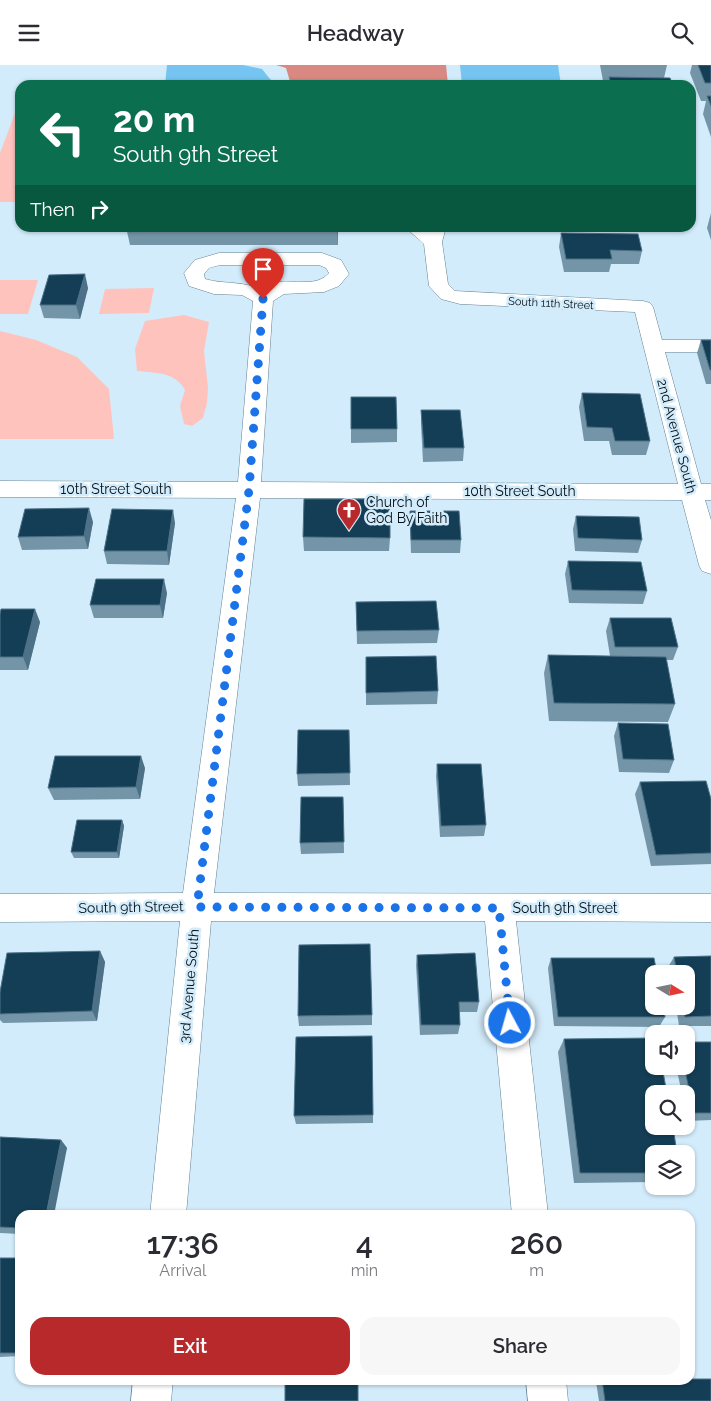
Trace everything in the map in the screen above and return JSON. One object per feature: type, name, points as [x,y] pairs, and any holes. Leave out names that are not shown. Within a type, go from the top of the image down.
[{"type":"street","name":"South 11th Street","points":[[435,235],[439,286],[448,295],[460,298],[642,307]]},
{"type":"street","points":[[219,259],[322,259],[334,264],[339,274],[332,282],[317,288],[280,288],[263,299],[246,289],[214,288],[196,282],[194,273],[202,264],[219,259]]},
{"type":"street","name":"3rd Avenue South","points":[[168,1210],[197,907],[249,490],[263,299]]},
{"type":"street","name":"2nd Avenue South","points":[[642,307],[701,492],[711,565]]},
{"type":"street","points":[[653,346],[711,346]]},
{"type":"street","name":"10th Street South","points":[[0,489],[701,492]]},
{"type":"street","name":"South 9th Street","points":[[0,908],[711,908]]},
{"type":"street","points":[[499,908],[529,1210]]},
{"type":"street","points":[[151,1401],[153,1385]]},
{"type":"street","points":[[546,1385],[548,1401]]},
{"type":"shaded area","points":[[276,65],[446,65],[448,80],[290,80],[286,68]]},
{"type":"shaded area","points":[[15,113],[15,202],[0,202],[0,153]]},
{"type":"shaded area","points":[[0,280],[38,280],[28,314],[0,314]]},
{"type":"shaded area","points":[[154,288],[149,313],[99,314],[105,289]]},
{"type":"shaded area","points":[[184,315],[209,322],[204,351],[208,387],[207,403],[203,418],[192,426],[184,424],[180,406],[185,390],[181,384],[165,375],[137,371],[135,349],[145,321]]},
{"type":"shaded area","points":[[0,331],[36,340],[77,357],[109,389],[114,439],[0,439]]},
{"type":"water","points":[[167,65],[243,65],[262,69],[271,80],[166,80]]},
{"type":"water","points":[[460,65],[558,65],[560,80],[462,80]]},
{"type":"building","points":[[698,65],[711,65],[711,83],[705,83]]},
{"type":"building","points":[[609,77],[670,78],[671,80],[610,80]]},
{"type":"building","points":[[707,96],[711,96],[711,106]]},
{"type":"building","points":[[561,233],[638,234],[642,251],[610,250],[612,259],[566,259]]},
{"type":"building","points":[[85,274],[76,305],[40,305],[49,275]]},
{"type":"building","points":[[701,340],[711,340],[711,370],[710,370]]},
{"type":"building","points":[[582,393],[640,394],[650,441],[615,441],[612,428],[587,427]]},
{"type":"building","points":[[351,397],[396,397],[397,429],[351,429]]},
{"type":"building","points":[[421,410],[460,410],[464,448],[424,448]]},
{"type":"building","points":[[304,499],[390,499],[390,538],[303,537]]},
{"type":"building","points":[[89,508],[84,536],[18,537],[25,509]]},
{"type":"building","points":[[112,509],[173,510],[167,551],[104,551]]},
{"type":"building","points":[[410,511],[459,511],[461,540],[411,540]]},
{"type":"building","points":[[576,516],[639,517],[642,540],[578,538]]},
{"type":"building","points":[[568,561],[641,562],[647,591],[572,590]]},
{"type":"building","points":[[96,579],[164,579],[160,605],[90,605]]},
{"type":"building","points":[[436,601],[439,630],[357,631],[356,602]]},
{"type":"building","points":[[1,609],[35,609],[23,657],[0,657]]},
{"type":"building","points":[[610,618],[671,618],[678,647],[615,647]]},
{"type":"building","points":[[548,655],[666,657],[675,704],[554,703]]},
{"type":"building","points":[[436,656],[438,691],[366,693],[366,657]]},
{"type":"building","points":[[618,723],[668,724],[674,760],[623,759]]},
{"type":"building","points":[[298,730],[349,730],[350,773],[297,774]]},
{"type":"building","points":[[55,756],[141,756],[136,787],[48,788]]},
{"type":"building","points":[[437,764],[481,764],[486,825],[441,826]]},
{"type":"building","points":[[706,781],[711,799],[711,853],[656,855],[640,782]]},
{"type":"building","points":[[301,797],[343,797],[344,842],[300,843]]},
{"type":"building","points":[[77,820],[122,820],[117,852],[71,852]]},
{"type":"building","points":[[370,944],[372,1015],[298,1016],[299,945]]},
{"type":"building","points":[[100,951],[92,1011],[0,1014],[0,992],[7,953]]},
{"type":"building","points":[[475,953],[479,1002],[459,1002],[460,1025],[421,1025],[417,955]]},
{"type":"building","points":[[711,956],[711,1016],[685,1017],[685,1015],[695,1015],[695,965],[675,965],[674,957]]},
{"type":"building","points":[[551,958],[654,958],[655,965],[645,965],[645,1015],[665,1015],[665,1017],[558,1017]]},
{"type":"building","points":[[372,1036],[373,1115],[294,1116],[296,1037]]},
{"type":"building","points":[[645,1038],[645,1075],[664,1075],[665,1085],[645,1085],[645,1135],[674,1135],[676,1145],[645,1145],[645,1173],[580,1173],[564,1039]]},
{"type":"building","points":[[695,1042],[711,1042],[711,1113],[695,1113],[695,1085],[688,1085],[686,1075],[695,1075]]},
{"type":"building","points":[[0,1137],[61,1140],[47,1210],[15,1210],[15,1228],[0,1227]]},
{"type":"building","points":[[0,1258],[15,1258],[15,1353],[0,1353]]},
{"type":"building","points":[[695,1379],[711,1379],[711,1401],[605,1401],[603,1385],[695,1385]]},
{"type":"building","points":[[285,1385],[358,1385],[358,1401],[285,1401]]},
{"type":"place","name":"Church of God By Faith","points":[[349,531]]},
{"type":"route","points":[[263,299],[249,490],[197,907],[499,908],[510,1023]]}]
